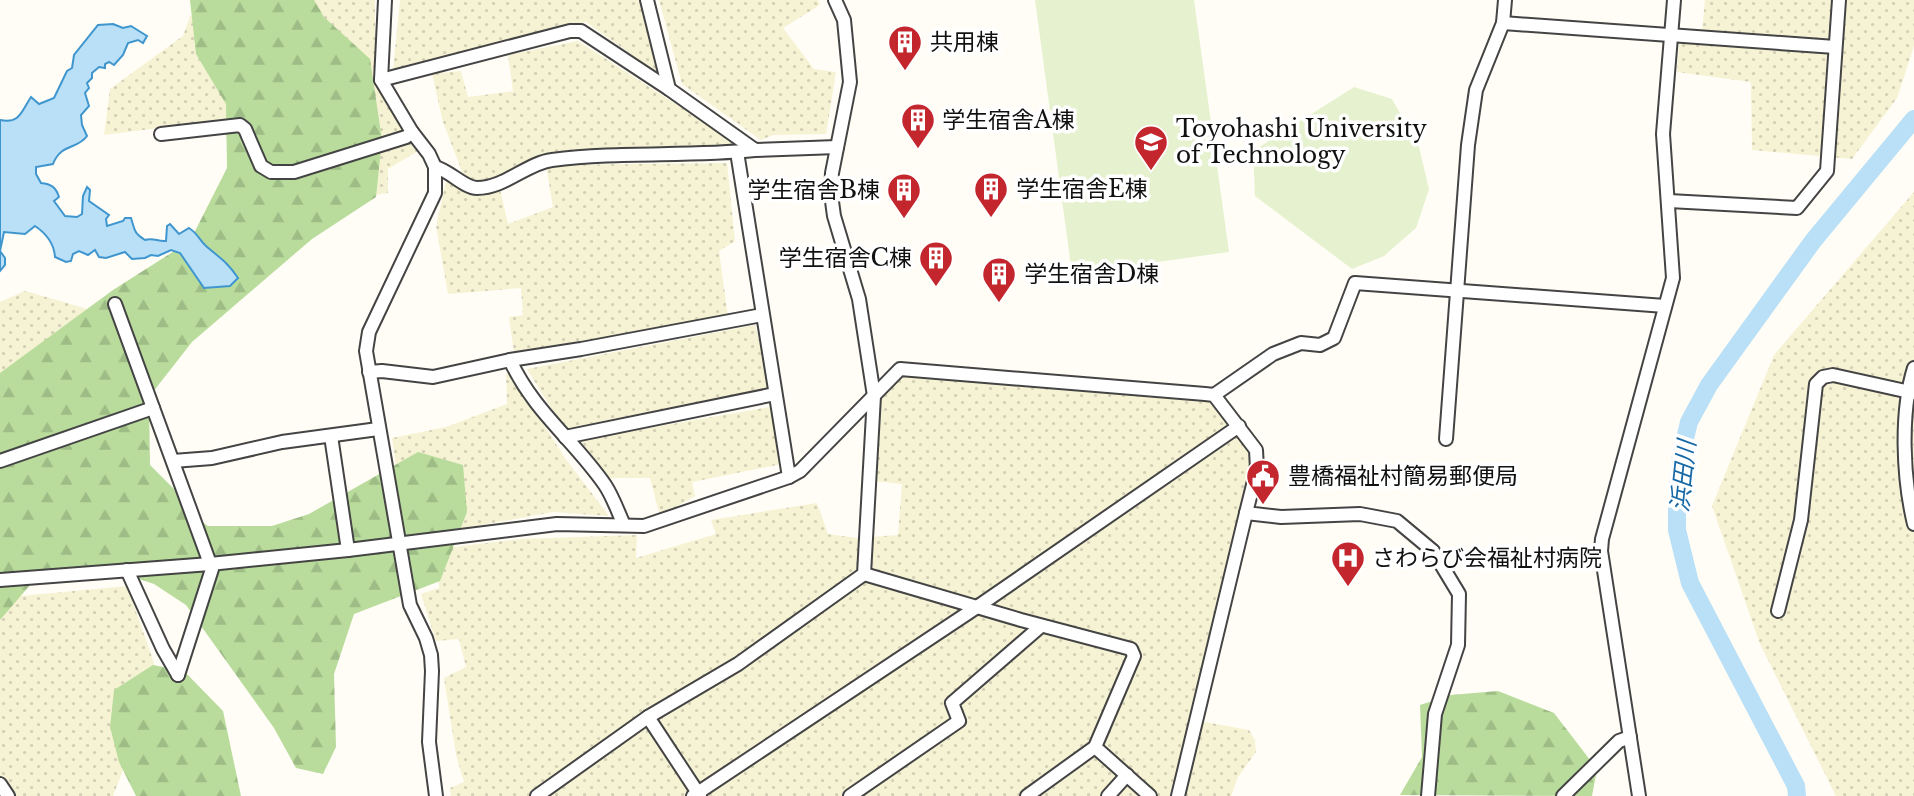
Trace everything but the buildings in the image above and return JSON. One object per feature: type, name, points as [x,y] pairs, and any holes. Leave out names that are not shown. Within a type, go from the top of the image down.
[{"type":"street","points":[[385,0],[381,80],[412,132],[429,154],[435,167],[435,193],[369,332],[366,351],[410,605],[431,655],[429,741],[436,796]]},
{"type":"street","points":[[647,0],[669,89]]},
{"type":"street","points":[[835,0],[844,20],[850,82],[831,194],[834,216],[859,299],[874,396],[864,574]]},
{"type":"street","points":[[1446,439],[1468,145],[1476,90],[1503,23],[1505,0]]},
{"type":"street","points":[[1639,796],[1601,551],[1672,278],[1663,134],[1674,0]]},
{"type":"street","points":[[1669,201],[1797,208],[1827,171],[1839,0]]},
{"type":"street","points":[[1503,23],[1835,47]]},
{"type":"street","points":[[381,80],[570,31],[581,31],[755,150]]},
{"type":"street","points":[[160,134],[240,125],[245,129],[261,166],[271,172],[294,172],[405,137],[412,132]]},
{"type":"street","points":[[435,167],[445,169],[475,188],[506,181],[548,160],[651,153],[837,147]]},
{"type":"street","points":[[737,152],[789,477]]},
{"type":"street","points":[[0,580],[210,564],[398,545],[557,524],[644,526],[800,471],[900,369],[1214,396],[1273,354],[1301,343],[1320,345],[1334,338],[1355,283],[1665,306]]},
{"type":"street","points":[[115,304],[212,569],[178,676],[127,570]]},
{"type":"street","points":[[369,372],[433,377],[510,360],[762,314]]},
{"type":"street","points":[[510,360],[520,381],[541,412],[565,436],[606,487],[624,525]]},
{"type":"street","points":[[1914,368],[1905,483],[1914,524]]},
{"type":"street","points":[[1778,611],[1801,520],[1816,384],[1823,377],[1833,375],[1911,392]]},
{"type":"street","points":[[565,436],[775,394]]},
{"type":"street","points":[[1178,796],[1257,469],[1256,450],[1214,396]]},
{"type":"street","points":[[0,461],[153,408]]},
{"type":"street","points":[[648,717],[697,795],[977,607],[1239,426]]},
{"type":"street","points":[[173,461],[212,458],[282,442],[378,429]]},
{"type":"street","points":[[331,436],[348,550]]},
{"type":"street","points":[[1246,513],[1281,517],[1360,514],[1398,521],[1433,551],[1459,594],[1458,645],[1435,713],[1427,796]]},
{"type":"street","points":[[864,574],[1041,626],[1131,649],[1134,656],[1094,747],[1027,796]]},
{"type":"street","points":[[537,796],[648,717],[738,664],[864,574]]},
{"type":"street","points":[[850,796],[959,721],[952,704],[1041,626]]},
{"type":"street","points":[[1563,796],[1619,741],[1630,737]]},
{"type":"street","points":[[1094,747],[1150,796]]},
{"type":"street","points":[[1108,796],[1127,775]]},
{"type":"street","points":[[0,784],[8,796]]},
{"type":"shaded area","points":[[242,0],[375,0],[375,78],[418,151],[388,169],[388,193],[356,198],[243,194],[221,120],[104,135],[110,89],[183,36],[190,16]]},
{"type":"shaded area","points":[[400,0],[642,0],[660,75],[586,22],[393,70]]},
{"type":"shaded area","points":[[659,0],[818,0],[820,5],[783,28],[814,69],[836,72],[826,134],[773,135],[761,140],[682,84]]},
{"type":"shaded area","points":[[1705,0],[1914,0],[1914,46],[1897,98],[1852,159],[1752,150],[1751,82],[1677,72],[1680,34],[1702,32]]},
{"type":"shaded area","points":[[578,41],[744,148],[550,154],[496,178],[466,182],[443,122],[432,74],[461,71],[468,97],[513,91],[508,55]]},
{"type":"shaded area","points":[[727,163],[735,241],[719,251],[728,317],[514,352],[509,317],[523,315],[521,288],[448,294],[436,226],[446,182],[481,194],[500,189],[508,224],[553,207],[546,165]]},
{"type":"shaded area","points":[[1914,192],[1914,796],[1836,796],[1760,644],[1712,506],[1774,355]]},
{"type":"shaded area","points":[[25,291],[105,314],[0,453],[0,302]]},
{"type":"shaded area","points":[[755,325],[771,388],[564,429],[527,369]]},
{"type":"shaded area","points":[[511,373],[565,458],[609,516],[553,512],[460,529],[398,481],[392,438],[446,427],[507,404],[506,374]]},
{"type":"shaded area","points":[[903,373],[1210,400],[1220,408],[1252,451],[1253,470],[1194,720],[1249,730],[1255,740],[1256,752],[1238,777],[1231,796],[451,796],[450,788],[464,782],[456,755],[444,678],[466,667],[459,639],[436,641],[421,594],[439,588],[437,549],[520,539],[637,535],[636,558],[716,534],[711,520],[817,503],[828,534],[857,538],[898,535],[902,484],[874,481],[879,395]]},
{"type":"shaded area","points":[[776,406],[782,464],[692,482],[695,496],[660,516],[650,478],[609,478],[580,440]]},
{"type":"shaded area","points":[[127,586],[159,677],[113,796],[0,796],[0,598]]},
{"type":"green space","points":[[190,0],[314,0],[324,17],[370,59],[382,140],[376,197],[312,239],[192,342],[149,397],[150,465],[186,501],[193,516],[208,526],[272,526],[309,514],[418,452],[463,465],[467,512],[440,581],[354,614],[334,674],[336,747],[323,774],[296,768],[274,728],[186,605],[154,584],[97,565],[37,577],[0,620],[0,373],[113,290],[190,241],[227,168],[226,104],[196,54]]},
{"type":"green space","points":[[1035,0],[1194,0],[1229,252],[1072,274]]},
{"type":"green space","points":[[1354,87],[1392,99],[1419,147],[1429,189],[1416,228],[1384,256],[1352,269],[1255,196],[1253,151]]},
{"type":"green space","points":[[153,665],[184,671],[223,711],[241,796],[136,796],[119,762],[110,727],[114,690]]},
{"type":"green space","points":[[1498,691],[1554,713],[1597,769],[1592,796],[1400,795],[1422,757],[1420,705],[1451,695]]},
{"type":"water","points":[[113,24],[123,28],[131,26],[147,36],[143,43],[138,40],[128,43],[123,55],[114,65],[109,62],[105,64],[105,68],[99,67],[92,73],[92,78],[87,83],[89,88],[85,93],[89,106],[81,115],[87,136],[60,153],[53,164],[36,167],[36,174],[41,183],[55,188],[59,197],[54,201],[65,216],[77,217],[82,214],[83,196],[87,187],[90,190],[89,201],[109,215],[106,219],[107,226],[131,218],[135,230],[145,240],[163,241],[166,241],[167,226],[170,224],[179,234],[189,228],[238,278],[230,286],[204,288],[180,253],[171,250],[158,256],[132,259],[125,252],[106,258],[99,257],[95,250],[88,255],[79,251],[73,254],[71,261],[66,262],[55,257],[49,239],[35,226],[25,234],[4,232],[0,251],[0,120],[16,118],[31,97],[39,104],[54,98],[67,71],[72,68],[74,55],[98,25]]},
{"type":"water","points":[[0,251],[5,258],[5,265],[0,271]]},
{"type":"waterway","name":"浜田川","points":[[1797,796],[1796,786],[1690,583],[1677,530],[1681,455],[1689,422],[1709,385],[1813,241],[1914,119]]},
{"type":"place","name":"共用棟","points":[[905,72]]},
{"type":"place","name":"学生宿舎A棟","points":[[918,150]]},
{"type":"place","name":"Toyohashi University of Technology","points":[[1151,172]]},
{"type":"place","name":"学生宿舎E棟","points":[[991,219]]},
{"type":"place","name":"学生宿舎B棟","points":[[904,220]]},
{"type":"place","name":"学生宿舎C棟","points":[[936,288]]},
{"type":"place","name":"学生宿舎D棟","points":[[999,304]]},
{"type":"place","name":"豊橋福祉村簡易郵便局","points":[[1263,506]]},
{"type":"place","name":"さわらび会福祉村病院","points":[[1348,588]]}]
